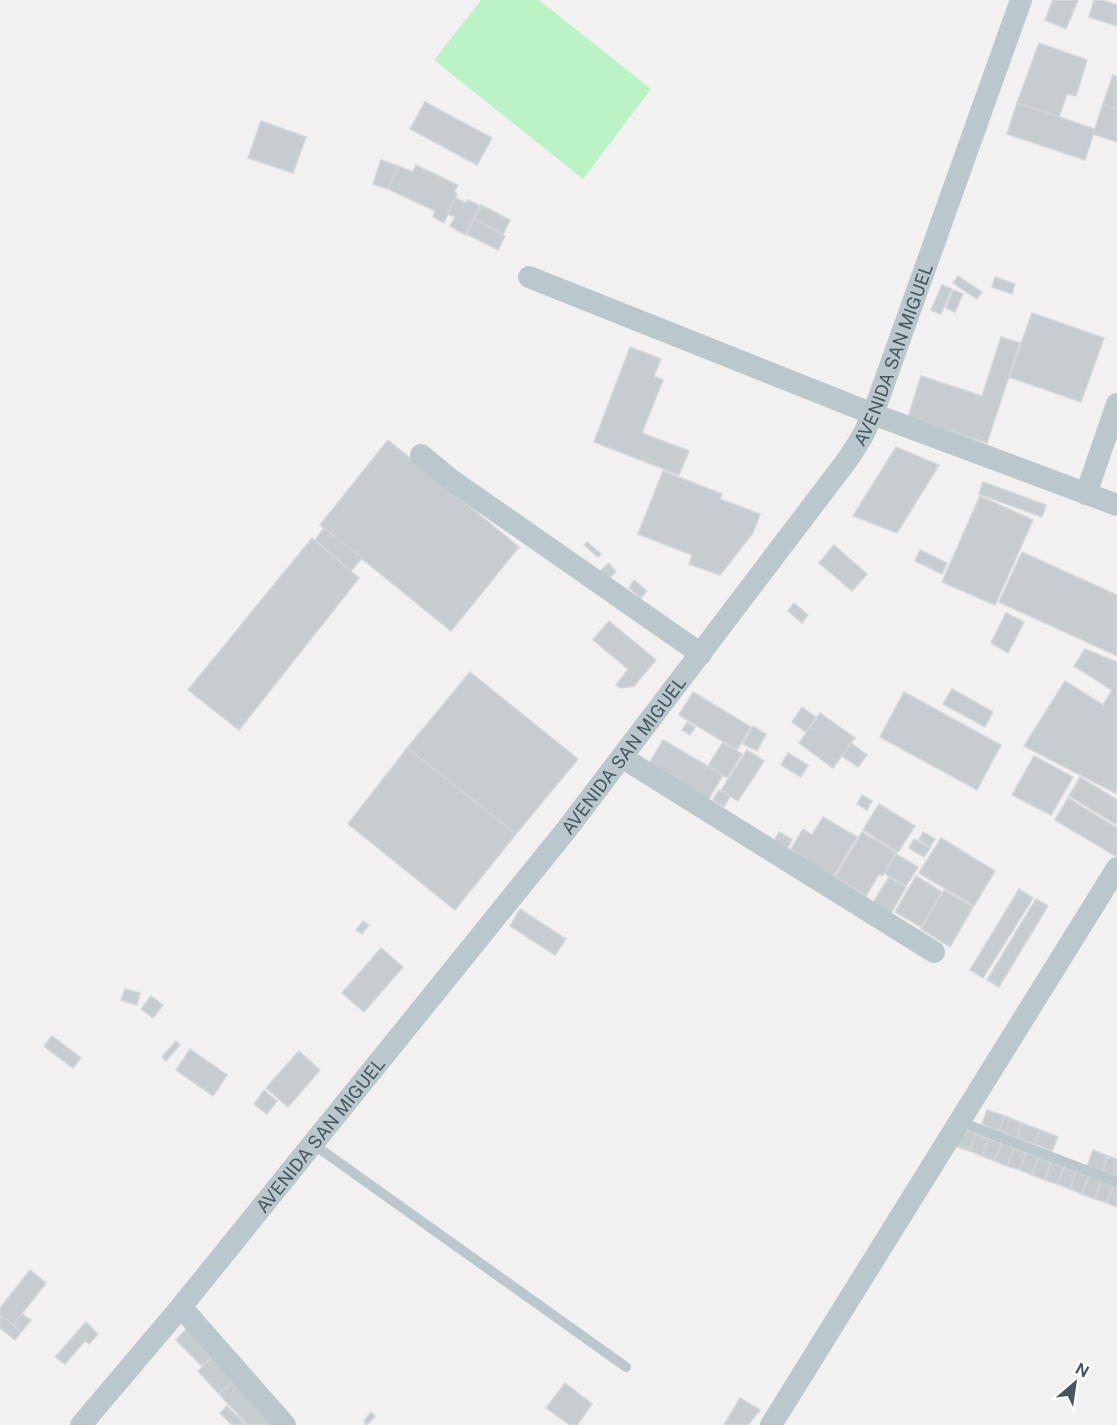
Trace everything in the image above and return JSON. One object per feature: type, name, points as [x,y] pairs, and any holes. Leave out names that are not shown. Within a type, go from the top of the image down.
[{"type":"street","name":"AVENIDA SAN MIGUEL","points":[[81,1425],[313,1144],[623,758],[848,459],[873,414],[1020,0]]},
{"type":"street","points":[[529,277],[873,414],[1117,505]]},
{"type":"street","points":[[1086,494],[1117,404]]},
{"type":"street","points":[[421,454],[450,478],[701,654]]},
{"type":"street","points":[[623,758],[934,952]]},
{"type":"street","points":[[771,1425],[1117,868]]},
{"type":"street","points":[[181,1306],[285,1425]]},
{"type":"lane","points":[[971,1126],[1117,1182]]},
{"type":"lane","points":[[313,1144],[626,1367]]},
{"type":"green space","points":[[481,0],[539,0],[651,89],[583,179],[434,60]]},
{"type":"building","points":[[1053,0],[1078,0],[1066,29],[1045,20]]},
{"type":"building","points":[[1094,0],[1117,5],[1117,26],[1089,17]]},
{"type":"building","points":[[1039,43],[1087,60],[1076,96],[1067,94],[1059,117],[1017,103]]},
{"type":"building","points":[[1113,75],[1117,77],[1117,109],[1103,104]]},
{"type":"building","points":[[425,102],[492,138],[477,165],[410,129]]},
{"type":"building","points":[[1017,103],[1095,129],[1085,160],[1007,134]]},
{"type":"building","points":[[1103,104],[1117,109],[1117,142],[1093,134]]},
{"type":"building","points":[[261,121],[306,137],[293,173],[248,158]]},
{"type":"building","points":[[381,160],[398,166],[388,189],[373,184]]},
{"type":"building","points":[[416,165],[458,185],[454,192],[457,194],[444,223],[433,217],[435,211],[388,189],[398,166],[413,172]]},
{"type":"building","points":[[456,198],[466,203],[468,200],[480,206],[465,235],[450,226],[455,217],[448,214]]},
{"type":"building","points":[[481,205],[510,220],[503,235],[474,219]]},
{"type":"building","points":[[474,219],[505,236],[498,250],[466,234]]},
{"type":"building","points":[[958,276],[982,292],[977,299],[953,283]]},
{"type":"building","points":[[995,277],[1015,284],[1012,294],[992,287]]},
{"type":"building","points":[[942,285],[952,289],[941,314],[931,310]]},
{"type":"building","points":[[953,290],[963,294],[955,312],[946,308]]},
{"type":"building","points":[[1032,313],[1104,338],[1081,402],[1009,377]]},
{"type":"building","points":[[1001,337],[1020,343],[987,443],[908,417],[921,376],[982,396]]},
{"type":"building","points":[[630,347],[661,359],[654,376],[663,380],[642,433],[689,451],[679,475],[594,442]]},
{"type":"building","points":[[388,440],[519,547],[451,631],[320,525]]},
{"type":"building","points":[[896,447],[939,465],[897,533],[853,516]]},
{"type":"building","points":[[663,471],[722,494],[720,499],[760,514],[753,533],[720,575],[689,564],[692,555],[638,534]]},
{"type":"building","points":[[983,482],[1046,505],[1042,517],[979,494]]},
{"type":"building","points":[[980,496],[1033,520],[995,605],[942,582]]},
{"type":"building","points":[[324,528],[362,558],[351,571],[315,540]]},
{"type":"building","points":[[312,538],[359,578],[239,730],[188,690]]},
{"type":"building","points":[[587,542],[601,554],[598,557],[584,545]]},
{"type":"building","points":[[834,545],[867,574],[852,591],[819,563]]},
{"type":"building","points":[[920,550],[947,563],[942,574],[915,561]]},
{"type":"building","points":[[1022,552],[1117,595],[1117,656],[999,602]]},
{"type":"building","points":[[609,563],[616,572],[607,580],[600,571]]},
{"type":"building","points":[[634,580],[647,591],[641,598],[629,588]]},
{"type":"building","points":[[794,603],[808,615],[802,623],[788,611]]},
{"type":"building","points":[[1006,613],[1024,622],[1008,653],[991,643]]},
{"type":"building","points":[[609,621],[656,660],[634,686],[621,688],[616,685],[628,669],[593,640]]},
{"type":"building","points":[[1085,649],[1117,662],[1117,794],[1024,746],[1065,681],[1103,705],[1112,690],[1074,666]]},
{"type":"building","points":[[470,672],[578,759],[516,834],[407,748]]},
{"type":"building","points":[[952,689],[993,712],[985,727],[943,704]]},
{"type":"building","points":[[693,692],[751,727],[737,750],[679,715]]},
{"type":"building","points":[[904,692],[1001,745],[977,790],[880,737]]},
{"type":"building","points":[[802,707],[816,717],[806,732],[792,722]]},
{"type":"building","points":[[820,713],[855,738],[833,768],[799,743]]},
{"type":"building","points":[[687,722],[695,727],[690,735],[682,730]]},
{"type":"building","points":[[753,726],[766,734],[757,751],[743,744]]},
{"type":"building","points":[[663,740],[723,775],[708,800],[649,764]]},
{"type":"building","points":[[723,742],[742,754],[727,778],[708,766]]},
{"type":"building","points":[[851,743],[867,755],[858,767],[842,756]]},
{"type":"building","points":[[407,748],[516,834],[455,910],[348,824]]},
{"type":"building","points":[[747,750],[764,761],[738,801],[721,790]]},
{"type":"building","points":[[788,753],[808,765],[801,777],[781,765]]},
{"type":"building","points":[[1034,756],[1073,777],[1051,815],[1012,795]]},
{"type":"building","points":[[1080,777],[1117,800],[1117,825],[1069,796]]},
{"type":"building","points":[[719,790],[730,796],[724,807],[713,800]]},
{"type":"building","points":[[862,795],[872,801],[867,810],[857,804]]},
{"type":"building","points":[[1068,798],[1117,828],[1117,857],[1055,820]]},
{"type":"building","points":[[879,804],[915,826],[898,852],[863,830]]},
{"type":"building","points":[[823,817],[857,837],[833,877],[798,856],[791,849],[803,829],[812,835]]},
{"type":"building","points":[[779,832],[792,839],[788,848],[774,841]]},
{"type":"building","points":[[862,832],[896,852],[882,876],[879,874],[866,896],[835,877]]},
{"type":"building","points":[[923,832],[935,839],[930,847],[919,840]]},
{"type":"building","points":[[941,838],[995,871],[974,906],[919,873]]},
{"type":"building","points":[[914,839],[930,848],[924,857],[909,848]]},
{"type":"building","points":[[896,854],[918,867],[906,886],[884,873]]},
{"type":"building","points":[[916,876],[942,892],[921,927],[895,912]]},
{"type":"building","points":[[889,877],[906,887],[890,915],[872,904]]},
{"type":"building","points":[[1019,889],[1033,898],[983,978],[970,970]]},
{"type":"building","points":[[944,890],[973,907],[950,947],[921,929]]},
{"type":"building","points":[[1036,899],[1048,906],[999,987],[987,980]]},
{"type":"building","points":[[520,909],[566,939],[555,955],[510,926]]},
{"type":"building","points":[[363,921],[369,925],[362,934],[356,930]]},
{"type":"building","points":[[381,948],[403,967],[364,1012],[342,993]]},
{"type":"building","points":[[125,989],[140,993],[137,1005],[121,1000]]},
{"type":"building","points":[[151,996],[163,1005],[153,1018],[141,1009]]},
{"type":"building","points":[[52,1036],[81,1058],[73,1068],[44,1046]]},
{"type":"building","points":[[176,1041],[180,1045],[166,1061],[162,1057]]},
{"type":"building","points":[[190,1049],[227,1075],[213,1096],[176,1070]]},
{"type":"building","points":[[299,1051],[320,1070],[288,1107],[266,1088]]},
{"type":"building","points":[[264,1090],[277,1101],[267,1114],[254,1104]]},
{"type":"building","points":[[987,1110],[1005,1116],[999,1131],[982,1124]]},
{"type":"building","points":[[1005,1116],[1022,1123],[1017,1138],[999,1131]]},
{"type":"building","points":[[1022,1123],[1040,1130],[1035,1144],[1017,1138]]},
{"type":"building","points":[[964,1129],[976,1134],[970,1151],[957,1147]]},
{"type":"building","points":[[1040,1130],[1058,1137],[1052,1151],[1035,1144]]},
{"type":"building","points":[[976,1134],[989,1139],[982,1156],[970,1151]]},
{"type":"building","points":[[989,1139],[1002,1143],[995,1161],[982,1156]]},
{"type":"building","points":[[1002,1143],[1014,1148],[1007,1166],[995,1161]]},
{"type":"building","points":[[1014,1148],[1026,1153],[1020,1170],[1007,1166]]},
{"type":"building","points":[[1093,1150],[1108,1156],[1102,1172],[1087,1166]]},
{"type":"building","points":[[1026,1153],[1039,1157],[1032,1175],[1020,1170]]},
{"type":"building","points":[[1108,1156],[1117,1159],[1117,1177],[1102,1172]]},
{"type":"building","points":[[1039,1157],[1051,1162],[1045,1180],[1032,1175]]},
{"type":"building","points":[[1051,1162],[1064,1167],[1057,1184],[1045,1180]]},
{"type":"building","points":[[1064,1167],[1076,1172],[1070,1189],[1057,1184]]},
{"type":"building","points":[[1076,1172],[1089,1176],[1082,1194],[1070,1189]]},
{"type":"building","points":[[1089,1176],[1101,1181],[1095,1199],[1082,1194]]},
{"type":"building","points":[[1101,1181],[1114,1186],[1107,1203],[1095,1199]]},
{"type":"building","points":[[1114,1186],[1117,1187],[1117,1207],[1107,1203]]},
{"type":"building","points":[[30,1270],[46,1283],[13,1325],[0,1315],[0,1308]]},
{"type":"building","points":[[22,1314],[31,1320],[21,1332],[13,1325]]},
{"type":"building","points":[[0,1315],[21,1332],[15,1340],[0,1328]]},
{"type":"building","points":[[86,1322],[98,1334],[89,1344],[85,1341],[65,1364],[55,1357]]},
{"type":"building","points":[[189,1326],[216,1353],[202,1366],[176,1340]]},
{"type":"building","points":[[215,1355],[236,1379],[219,1394],[198,1371]]},
{"type":"building","points":[[236,1379],[278,1425],[248,1425],[219,1394]]},
{"type":"building","points":[[565,1383],[592,1404],[577,1425],[570,1425],[546,1408]]},
{"type":"building","points":[[740,1398],[760,1410],[748,1425],[724,1425]]},
{"type":"building","points":[[227,1406],[246,1425],[232,1425],[220,1413]]},
{"type":"building","points":[[371,1412],[375,1416],[367,1425],[364,1421]]}]
